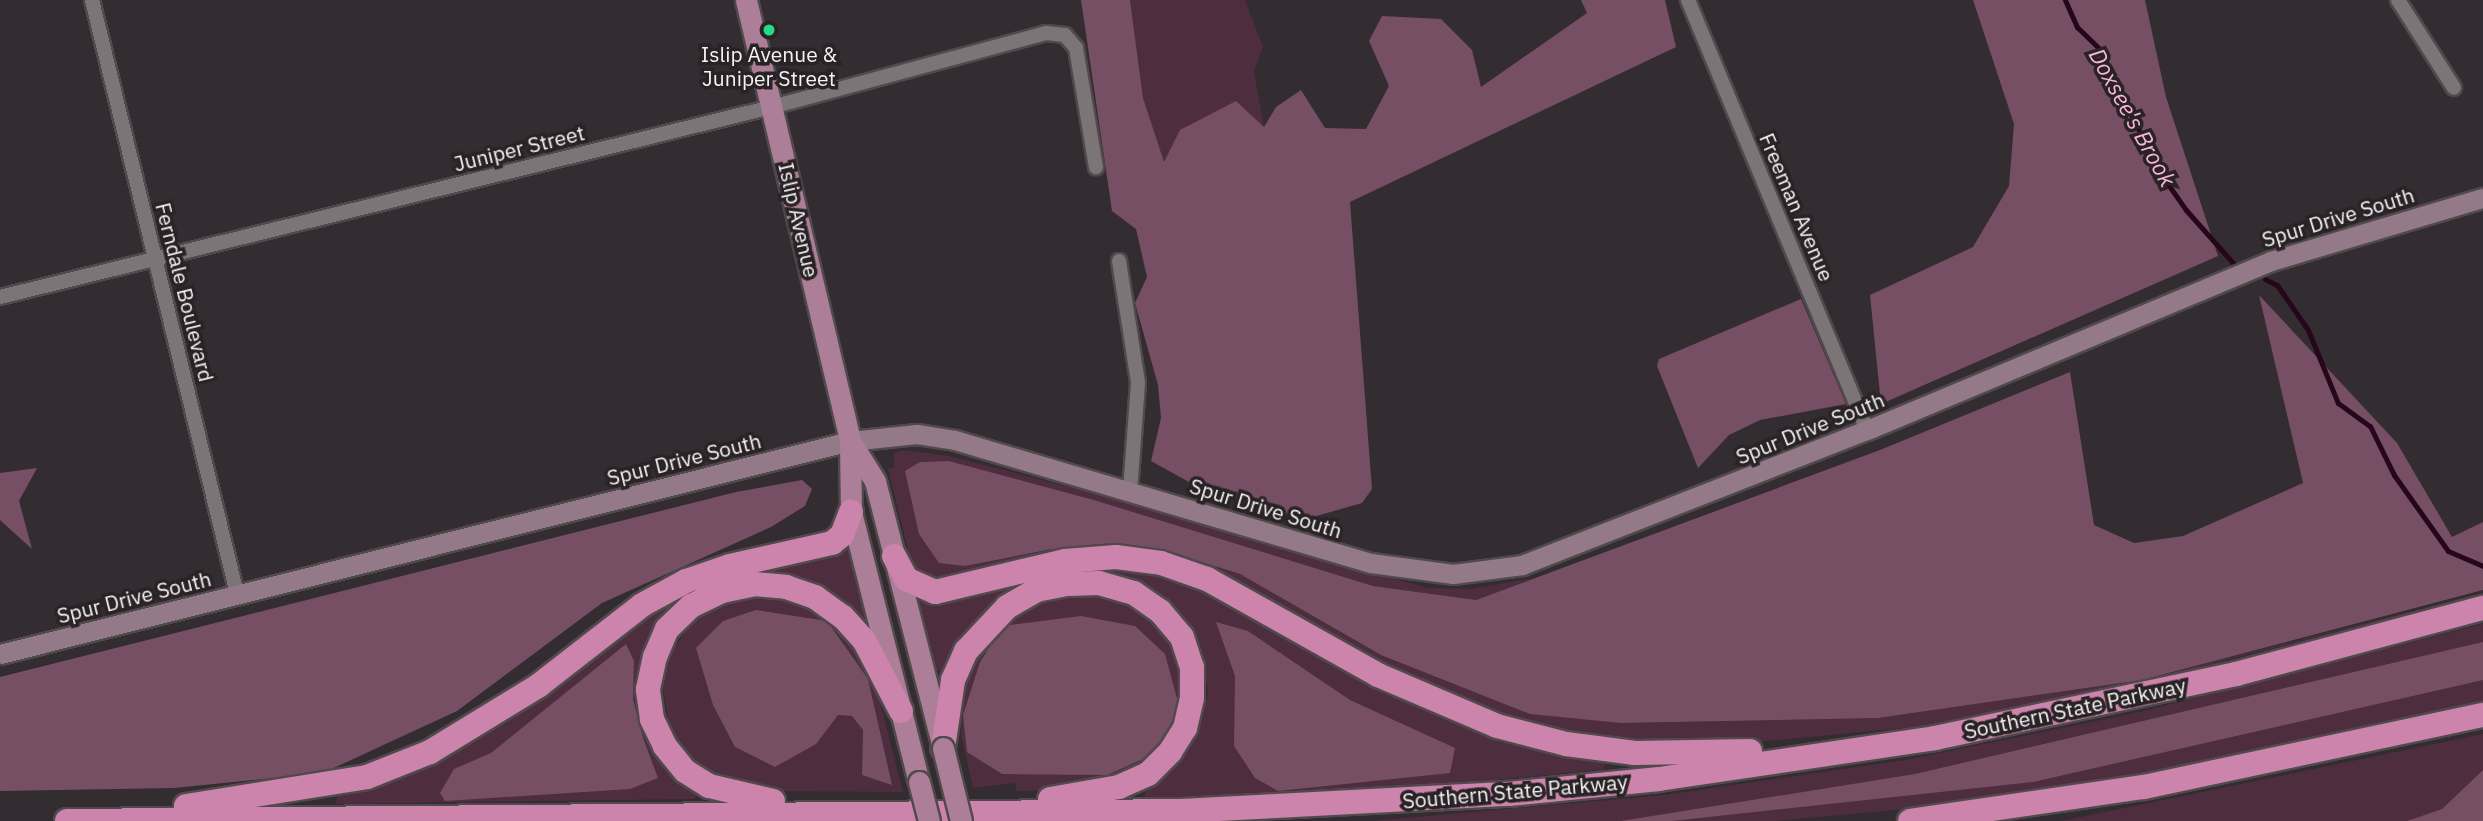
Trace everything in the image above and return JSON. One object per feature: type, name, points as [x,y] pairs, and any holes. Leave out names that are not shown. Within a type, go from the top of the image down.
[{"type":"highway","points":[[72,821],[367,777],[429,752],[484,723],[642,606],[686,581],[730,566],[818,548],[841,537],[850,512]]},
{"type":"highway","points":[[894,556],[906,579],[935,592],[1065,561],[1116,557],[1161,564],[1230,590],[1437,704],[1497,726],[1566,744],[1635,753],[1701,754],[1935,738]]},
{"type":"highway","points":[[943,748],[953,680],[966,651],[1007,607],[1036,590],[1099,583],[1133,593],[1160,611],[1182,637],[1192,667],[1192,698],[1185,728],[1170,752],[1148,774],[1119,787],[990,810]]},
{"type":"highway","points":[[840,811],[744,796],[709,786],[685,771],[665,746],[652,719],[648,689],[654,657],[667,629],[691,606],[722,590],[754,584],[786,587],[815,597],[843,617],[864,640],[901,712]]},
{"type":"highway","name":"Southern State Parkway","points":[[67,821],[840,811],[1181,811],[1508,794],[1658,779],[1935,738],[2236,674],[2483,608]]},
{"type":"highway","points":[[1910,821],[2144,787],[2483,715]]},
{"type":"main road","name":"Islip Avenue","points":[[746,0],[850,441],[850,512],[929,821]]},
{"type":"main road","name":"Islip Avenue","points":[[850,441],[875,481],[961,821]]},
{"type":"street","name":"Ferndale Boulevard","points":[[92,0],[237,594]]},
{"type":"street","name":"Freeman Avenue","points":[[1688,0],[1867,430]]},
{"type":"street","points":[[2398,0],[2454,88]]},
{"type":"street","name":"Juniper Street","points":[[0,297],[772,107],[1046,33],[1065,35],[1076,48],[1096,167]]},
{"type":"street","name":"Spur Drive South","points":[[0,654],[850,441],[916,434],[955,440],[1371,563],[1453,574],[1522,565],[1558,554],[1867,430],[2271,261],[2483,198]]},
{"type":"street","points":[[1119,261],[1139,383],[1130,491]]},
{"type":"shaded area","points":[[1081,0],[1130,0],[1143,98],[1164,162],[1180,130],[1236,101],[1264,127],[1276,107],[1301,90],[1325,128],[1366,129],[1389,86],[1369,41],[1382,16],[1441,19],[1472,50],[1481,87],[1587,13],[1581,0],[1665,0],[1676,47],[1350,202],[1372,489],[1362,503],[1306,519],[1209,493],[1151,461],[1161,418],[1158,385],[1135,303],[1147,277],[1136,229],[1112,211]]},
{"type":"shaded area","points":[[1130,0],[1245,0],[1263,47],[1254,71],[1264,128],[1181,130],[1164,163],[1143,98]]},
{"type":"shaded area","points":[[1973,0],[2145,0],[2166,97],[2218,256],[1881,404],[1870,295],[1973,247],[2009,186],[2014,124]]},
{"type":"shaded area","points":[[2259,295],[2397,443],[2452,537],[2483,522],[2483,590],[2142,680],[1878,718],[1621,723],[1530,714],[1381,655],[1240,574],[1157,548],[1052,549],[965,566],[939,563],[919,534],[905,471],[920,462],[949,461],[1094,500],[1373,586],[1476,600],[1880,450],[2070,372],[2094,525],[2134,543],[2183,536],[2303,483]]},
{"type":"shaded area","points":[[1801,299],[1846,404],[1760,420],[1729,435],[1698,468],[1657,366],[1659,359]]},
{"type":"shaded area","points":[[903,450],[949,456],[1085,491],[1428,588],[1471,589],[1534,578],[1476,600],[1373,586],[1094,500],[949,461],[920,462],[965,566],[1052,549],[1157,548],[1240,574],[1381,655],[1621,723],[1878,718],[2142,680],[2483,593],[2140,683],[1915,727],[1714,746],[1614,742],[1529,728],[1427,691],[1170,559],[932,586],[914,574],[888,469],[894,467],[894,453]]},
{"type":"shaded area","points":[[37,468],[19,501],[32,549],[0,520],[0,473]]},
{"type":"shaded area","points":[[802,480],[812,489],[805,506],[771,527],[602,603],[457,711],[323,773],[174,788],[0,791],[0,677],[736,492]]},
{"type":"shaded area","points":[[843,548],[856,555],[875,627],[867,631],[808,586],[696,598],[646,679],[699,789],[695,799],[336,804],[338,793],[451,753],[507,723],[652,612],[690,589]]},
{"type":"shaded area","points":[[1096,567],[1146,570],[1209,589],[1271,621],[1604,758],[1605,769],[1387,791],[1145,799],[1145,789],[1172,770],[1198,734],[1208,691],[1199,648],[1168,605],[1043,583],[948,671],[930,670],[913,604]]},
{"type":"shaded area","points":[[1097,592],[1142,606],[1177,641],[1189,679],[1159,759],[1084,790],[1016,791],[1016,783],[973,788],[961,734],[965,687],[960,685],[983,641],[1034,600]]},
{"type":"shaded area","points":[[768,593],[801,602],[857,638],[874,679],[903,792],[745,791],[716,780],[688,757],[669,723],[662,683],[674,648],[694,620],[725,600]]},
{"type":"shaded area","points":[[756,610],[827,621],[868,679],[892,785],[862,775],[863,730],[852,716],[838,715],[816,744],[775,767],[735,747],[713,705],[696,648],[723,621]]},
{"type":"shaded area","points":[[1081,616],[1135,626],[1165,654],[1181,713],[1159,752],[1107,775],[1002,774],[967,752],[963,715],[980,662],[1003,626]]},
{"type":"shaded area","points":[[1216,622],[1248,631],[1350,700],[1455,748],[1450,773],[1278,791],[1255,778],[1234,746],[1235,676]]},
{"type":"shaded area","points":[[2483,624],[2483,701],[2158,771],[1917,808],[1775,821],[1372,821],[1664,795],[1905,760],[2140,712]]},
{"type":"shaded area","points":[[2483,642],[2483,680],[2033,782],[1672,821],[1621,821],[1915,774]]},
{"type":"shaded area","points":[[626,644],[634,661],[633,699],[643,738],[658,778],[630,789],[445,801],[440,793],[454,769],[491,753]]},
{"type":"shaded area","points":[[2483,734],[2483,770],[2442,809],[2407,821],[2061,821]]},
{"type":"shaded area","points":[[2483,770],[2483,821],[2407,821],[2442,809]]},
{"type":"waterway","name":"Doxsee's Brook","points":[[2065,0],[2077,27],[2100,49],[2158,170],[2186,210],[2233,263]]},
{"type":"waterway","name":"Doxsee's Brook","points":[[2265,279],[2277,285],[2308,330],[2338,403],[2370,426],[2394,475],[2448,551],[2483,566]]},
{"type":"place","name":"Islip Avenue & Juniper Street","points":[[769,30]]}]
